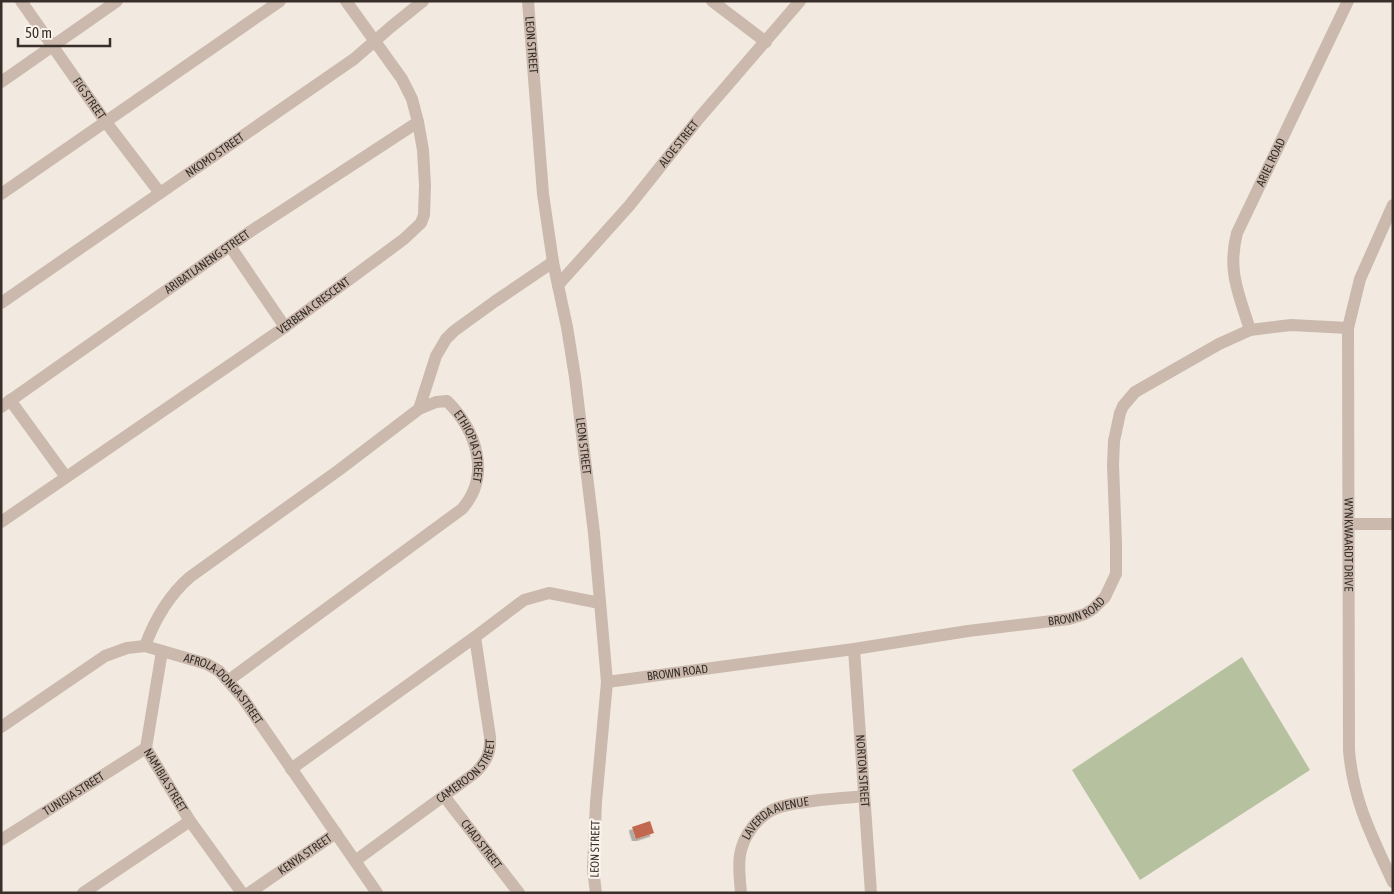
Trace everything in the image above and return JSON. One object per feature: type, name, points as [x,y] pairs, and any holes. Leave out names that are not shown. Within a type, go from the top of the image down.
[{"type":"street","name":"FIG STREET","points":[[21,1],[160,194]]},
{"type":"street","points":[[1,82],[117,1]]},
{"type":"street","points":[[1,194],[280,1]]},
{"type":"street","name":"VERBENA CRESCENT","points":[[1,522],[285,328],[404,240],[421,222],[424,215],[425,185],[423,150],[412,99],[402,79],[376,40],[346,1]]},
{"type":"street","name":"NKOMO STREET","points":[[1,302],[354,59],[423,1]]},
{"type":"street","name":"LEON STREET","points":[[528,1],[543,194],[553,262],[567,327],[578,396],[594,533],[607,682],[595,819],[593,869],[596,893]]},
{"type":"street","points":[[712,1],[766,42]]},
{"type":"street","name":"ARIEL ROAD","points":[[1250,330],[1232,266],[1237,233],[1348,1]]},
{"type":"street","name":"ALOE STREET","points":[[558,285],[629,206],[700,117],[799,2]]},
{"type":"street","name":"ARIBATLANENG STREET","points":[[6,404],[230,246],[418,122]]},
{"type":"street","name":"WYNKWAARDT DRIVE","points":[[1393,205],[1360,279],[1348,328],[1350,765],[1360,808],[1393,882]]},
{"type":"street","points":[[230,246],[285,328]]},
{"type":"street","points":[[419,409],[436,356],[446,339],[494,302],[553,262]]},
{"type":"street","name":"BROWN ROAD","points":[[607,682],[854,649],[976,630],[1069,620],[1078,617],[1093,609],[1105,598],[1116,574],[1114,441],[1123,406],[1135,392],[1219,344],[1250,330],[1291,325],[1348,328]]},
{"type":"street","name":"ETHIOPIA STREET","points":[[145,646],[159,613],[190,576],[339,470],[419,409],[436,402],[447,401],[457,410],[467,425],[474,441],[478,460],[477,484],[471,499],[462,509],[229,680]]},
{"type":"street","points":[[6,404],[66,477]]},
{"type":"street","points":[[1348,524],[1393,524]]},
{"type":"street","points":[[292,769],[475,638],[524,600],[549,593],[600,603]]},
{"type":"street","name":"CAMEROON STREET","points":[[355,861],[478,770],[487,759],[490,752],[490,736],[475,638]]},
{"type":"street","name":"AFROLA-DONGA STREET","points":[[1,727],[105,656],[127,648],[145,646],[206,664],[219,671],[229,680],[377,893]]},
{"type":"street","name":"NORTON STREET","points":[[854,649],[872,893]]},
{"type":"street","name":"NAMIBIA STREET","points":[[162,651],[146,748],[190,821],[242,893]]},
{"type":"street","name":"TUNISIA STREET","points":[[1,840],[146,748]]},
{"type":"street","name":"CHAD STREET","points":[[444,796],[519,893]]},
{"type":"street","name":"LAVERDA AVENUE","points":[[741,893],[740,854],[747,837],[759,819],[775,809],[789,805],[864,796]]},
{"type":"street","points":[[83,893],[190,821]]},
{"type":"street","name":"KENYA STREET","points":[[249,893],[336,833]]},
{"type":"green space","points":[[1242,657],[1310,770],[1140,880],[1072,770]]},
{"type":"building","points":[[650,821],[654,833],[636,839],[632,827]]}]
